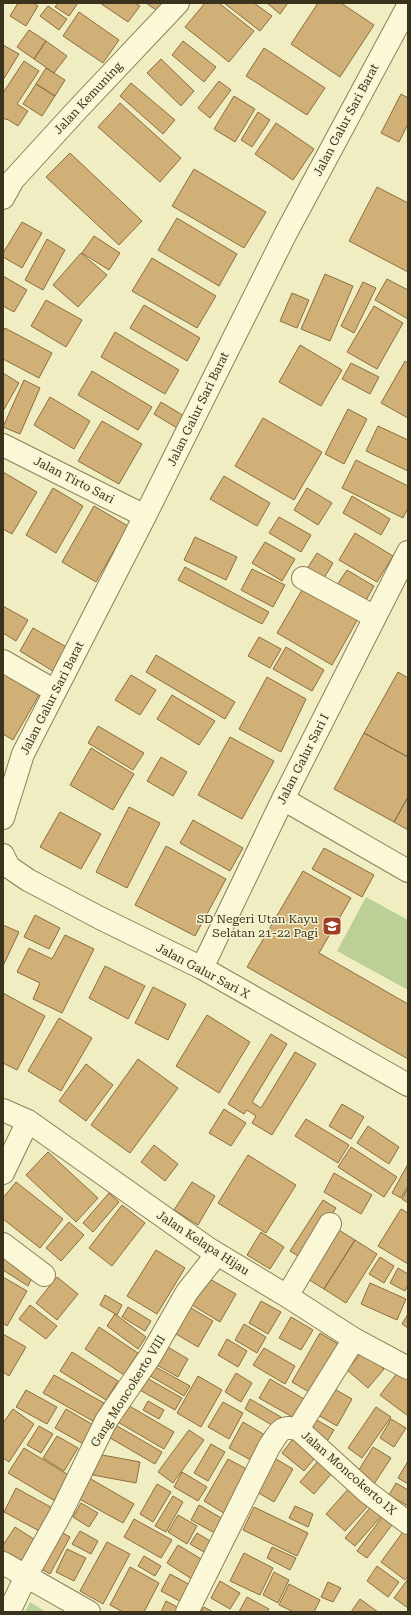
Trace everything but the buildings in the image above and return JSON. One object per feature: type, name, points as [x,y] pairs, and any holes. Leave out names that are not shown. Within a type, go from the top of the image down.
[{"type":"street","name":"Jalan Kemuning","points":[[6,184],[178,3]]},
{"type":"street","name":"Jalan Galur Sari Barat","points":[[3,818],[23,754],[145,516],[285,235],[408,6]]},
{"type":"street","name":"Jalan Tirto Sari","points":[[3,444],[145,516]]},
{"type":"street","name":"Jalan Galur Sari I","points":[[202,968],[283,799],[408,552]]},
{"type":"street","points":[[303,578],[375,617]]},
{"type":"street","points":[[3,661],[55,691]]},
{"type":"street","points":[[283,799],[408,870]]},
{"type":"street","name":"Jalan Galur Sari X","points":[[3,855],[9,867],[28,880],[100,918],[202,968],[408,1085]]},
{"type":"street","name":"Jalan Kelapa Hijau","points":[[3,1110],[28,1122],[146,1206],[217,1254],[287,1296],[354,1339],[408,1368]]},
{"type":"street","points":[[3,1172],[28,1122]]},
{"type":"street","points":[[287,1296],[330,1224]]},
{"type":"street","points":[[3,1244],[44,1275]]},
{"type":"street","name":"Gang Moncokerto VIII","points":[[9,1612],[26,1576],[60,1515],[106,1421],[151,1355],[187,1292],[217,1254]]},
{"type":"street","name":"Jalan Moncokerto IX","points":[[354,1339],[298,1429],[367,1492],[408,1523]]},
{"type":"street","points":[[187,1612],[269,1447],[282,1429],[288,1427],[298,1429]]},
{"type":"street","points":[[3,1563],[89,1612]]},
{"type":"green space","points":[[366,897],[408,920],[408,990],[337,951]]},
{"type":"green space","points":[[30,1602],[46,1612],[25,1612]]},
{"type":"place","name":"SD Negeri Utan Kayu Selatan 21-22 Pagi","points":[[332,926]]}]
